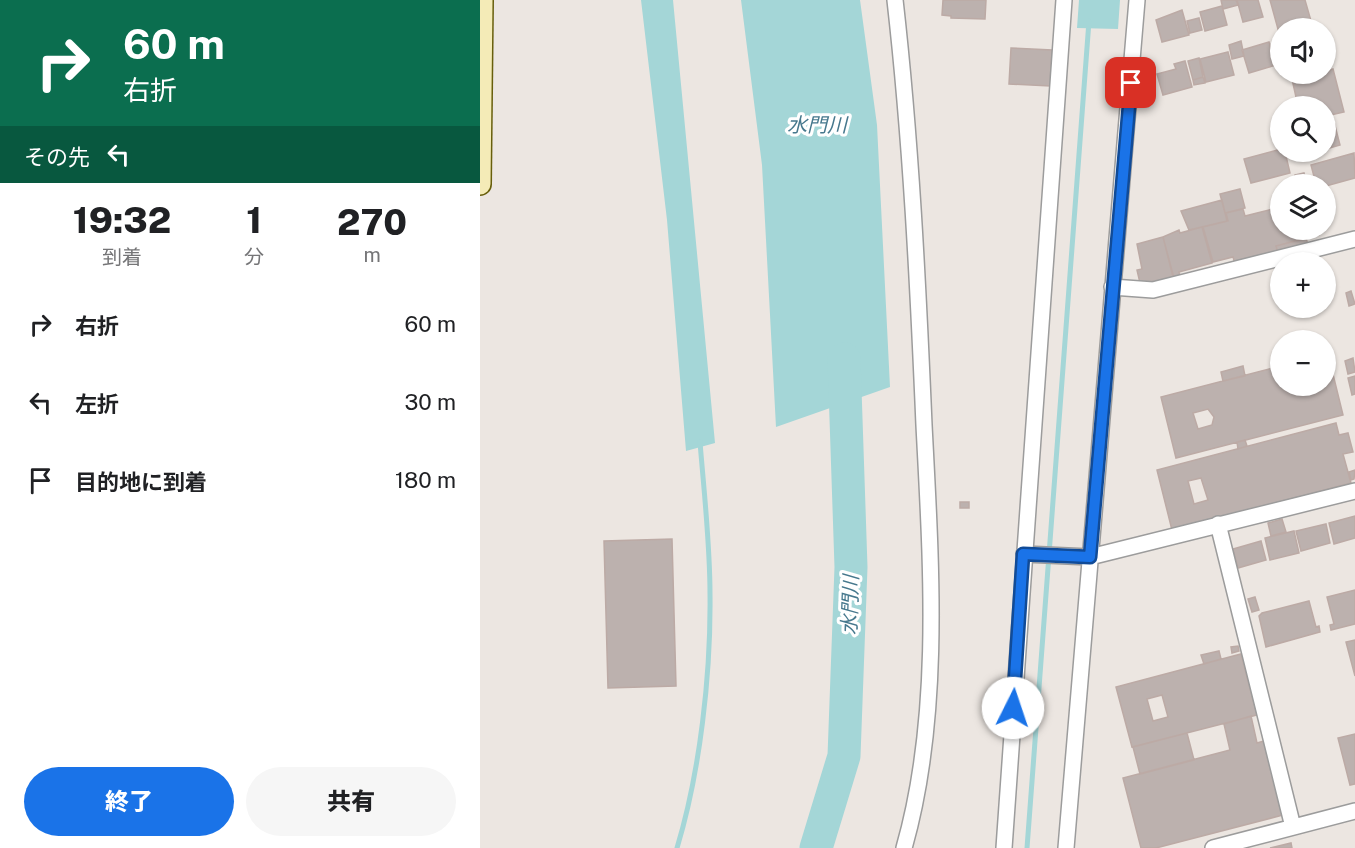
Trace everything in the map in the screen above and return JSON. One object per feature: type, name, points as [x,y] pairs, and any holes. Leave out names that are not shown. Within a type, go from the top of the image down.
[{"type":"main road","points":[[480,184],[482,0]]},
{"type":"street","points":[[895,0],[916,240],[929,528],[930,700],[913,816],[904,848]]},
{"type":"street","points":[[1004,848],[1028,554],[1064,0]]},
{"type":"street","points":[[1066,848],[1084,557],[1113,287],[1137,0]]},
{"type":"street","points":[[1113,287],[1153,290],[1355,239]]},
{"type":"street","points":[[1028,554],[1084,557],[1355,491]]},
{"type":"street","points":[[1218,524],[1293,827]]},
{"type":"street","points":[[1213,848],[1355,811]]},
{"type":"water","points":[[641,0],[673,0],[715,443],[686,451],[667,220]]},
{"type":"water","name":"水門川","points":[[741,0],[860,0],[877,125],[890,387],[776,427],[762,165]]},
{"type":"water","points":[[1079,0],[1120,0],[1118,29],[1077,28]]},
{"type":"building","points":[[943,0],[986,0],[985,19],[951,18],[951,16],[942,15]]},
{"type":"building","points":[[1221,0],[1236,0],[1238,5],[1223,9]]},
{"type":"building","points":[[1237,0],[1258,0],[1263,17],[1243,22]]},
{"type":"building","points":[[1270,0],[1305,0],[1310,18],[1275,18]]},
{"type":"building","points":[[1222,6],[1227,25],[1205,31],[1200,12]]},
{"type":"building","points":[[1182,10],[1189,35],[1162,42],[1156,20]]},
{"type":"building","points":[[1199,18],[1202,30],[1190,33],[1187,21]]},
{"type":"building","points":[[1241,41],[1244,56],[1232,59],[1229,45]]},
{"type":"building","points":[[1269,42],[1270,67],[1249,73],[1242,50]]},
{"type":"building","points":[[1011,48],[1052,50],[1050,86],[1009,84]]},
{"type":"building","points":[[1228,52],[1234,75],[1206,82],[1200,59]]},
{"type":"building","points":[[1199,58],[1203,77],[1193,80],[1188,61]]},
{"type":"building","points":[[1185,61],[1192,87],[1163,95],[1157,74],[1176,69],[1174,64]]},
{"type":"building","points":[[1203,77],[1205,83],[1194,85],[1193,80]]},
{"type":"building","points":[[1336,81],[1344,112],[1336,114],[1336,96],[1296,96],[1293,84],[1336,84]]},
{"type":"building","points":[[1336,130],[1340,145],[1336,146]]},
{"type":"building","points":[[1270,152],[1270,162],[1287,162],[1290,173],[1270,174],[1270,178],[1251,183],[1244,159]]},
{"type":"building","points":[[1354,153],[1355,178],[1336,183],[1336,174],[1313,174],[1311,165],[1336,162],[1336,158]]},
{"type":"building","points":[[1240,189],[1245,208],[1225,213],[1220,194]]},
{"type":"building","points":[[1222,200],[1227,221],[1189,230],[1181,211]]},
{"type":"building","points":[[1243,209],[1245,216],[1270,210],[1270,240],[1299,240],[1276,246],[1278,252],[1270,252],[1270,255],[1235,264],[1233,257],[1213,262],[1203,227],[1228,221],[1226,213]]},
{"type":"building","points":[[1202,227],[1212,263],[1179,272],[1180,276],[1174,278],[1163,237],[1179,230],[1180,233]]},
{"type":"building","points":[[1163,237],[1173,277],[1145,285],[1140,283],[1137,270],[1142,269],[1137,244]]},
{"type":"building","points":[[1298,240],[1307,240],[1308,245],[1282,252],[1278,252],[1276,246]]},
{"type":"building","points":[[1351,291],[1355,304],[1349,306],[1346,293]]},
{"type":"building","points":[[1353,358],[1355,372],[1348,374],[1345,361]]},
{"type":"building","points":[[1243,366],[1245,376],[1223,381],[1221,372]]},
{"type":"building","points":[[1270,369],[1270,396],[1336,396],[1336,387],[1343,415],[1176,458],[1161,397]],"holes":[[[1208,409],[1214,417],[1212,425],[1198,429],[1193,413]]]},
{"type":"building","points":[[1355,376],[1355,394],[1352,395],[1348,378]]},
{"type":"building","points":[[1336,423],[1339,435],[1348,433],[1353,452],[1343,454],[1351,483],[1172,530],[1157,470]],"holes":[[[1201,478],[1208,500],[1194,504],[1188,481]]]},
{"type":"building","points":[[1245,440],[1247,446],[1238,449],[1237,442]]},
{"type":"building","points":[[1355,470],[1354,479],[1351,480],[1349,472]]},
{"type":"building","points":[[960,502],[969,502],[969,508],[960,508]]},
{"type":"building","points":[[1355,516],[1355,538],[1334,544],[1329,523]]},
{"type":"building","points":[[1282,519],[1286,532],[1271,536],[1268,523]]},
{"type":"building","points":[[1326,524],[1330,543],[1301,551],[1296,531]]},
{"type":"building","points":[[1294,531],[1299,553],[1270,560],[1265,538]]},
{"type":"building","points":[[672,539],[676,686],[608,688],[604,541]]},
{"type":"building","points":[[1261,541],[1266,560],[1238,568],[1233,549]]},
{"type":"building","points":[[1355,590],[1355,624],[1331,630],[1330,625],[1334,624],[1327,597]]},
{"type":"building","points":[[1255,597],[1259,610],[1252,612],[1248,599]]},
{"type":"building","points":[[1309,601],[1316,627],[1319,626],[1320,632],[1266,647],[1259,616],[1262,613]]},
{"type":"building","points":[[1355,640],[1355,676],[1346,642]]},
{"type":"building","points":[[1238,646],[1239,651],[1232,653],[1231,647]]},
{"type":"building","points":[[1219,651],[1221,659],[1204,664],[1201,655]]},
{"type":"building","points":[[1241,654],[1257,715],[1132,747],[1116,687]],"holes":[[[1162,695],[1168,717],[1153,721],[1147,699]]]},
{"type":"building","points":[[1251,716],[1257,743],[1264,741],[1283,815],[1156,848],[1141,848],[1123,778],[1230,750],[1224,724]]},
{"type":"building","points":[[1187,733],[1194,760],[1140,774],[1133,747]]},
{"type":"building","points":[[1355,734],[1355,784],[1350,785],[1338,738]]},
{"type":"building","points":[[1291,843],[1292,848],[1270,848]]},
{"type":"waterway","points":[[1027,848],[1089,21]]},
{"type":"waterway","name":"水門川","points":[[816,848],[844,756],[851,567],[844,359]]},
{"type":"waterway","points":[[677,848],[698,755],[706,689],[710,625],[707,518],[700,442]]},
{"type":"route","points":[[1013,708],[1023,554],[1090,557],[1131,83]]}]
